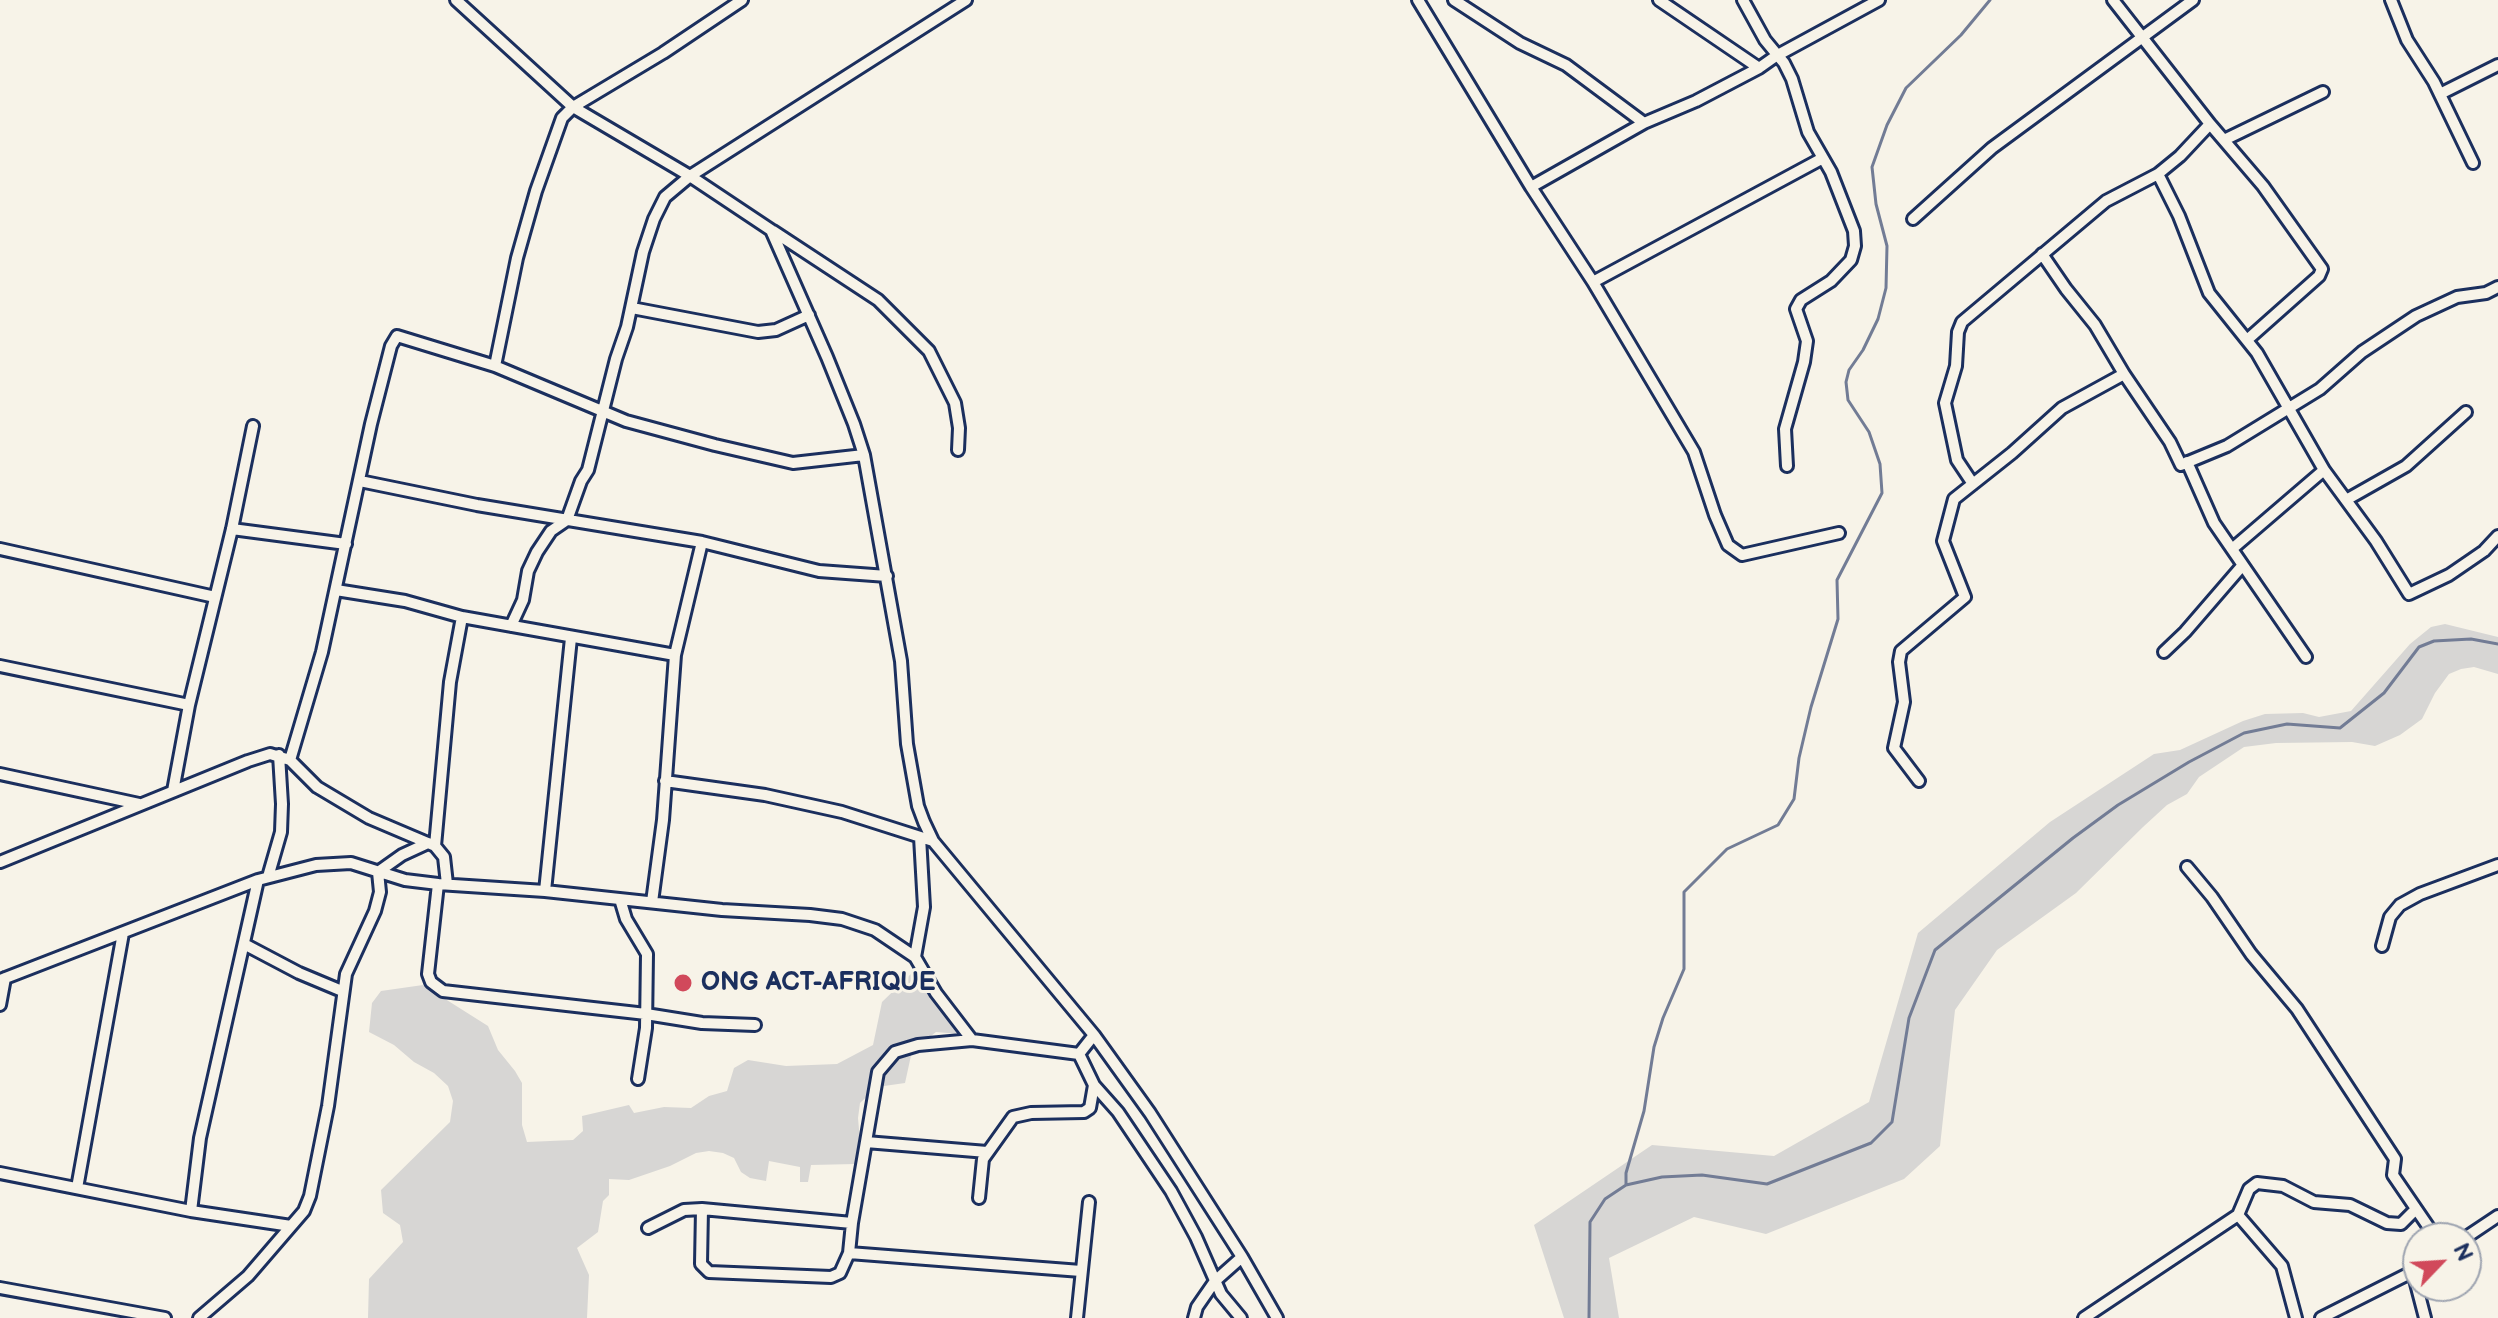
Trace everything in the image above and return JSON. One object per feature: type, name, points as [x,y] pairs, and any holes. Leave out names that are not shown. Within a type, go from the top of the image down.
[{"type":"street","points":[[456,0],[573,107],[690,176],[878,300],[929,351],[955,403],[958,450]]},
{"type":"street","points":[[495,366],[517,258],[536,191],[562,118],[573,107],[663,53],[742,0]]},
{"type":"street","points":[[511,626],[523,600],[528,571],[537,552],[551,531],[567,520],[588,470],[632,308],[643,252],[665,197],[690,176],[966,0]]},
{"type":"street","points":[[1418,0],[1694,452],[1728,545],[1742,555],[1839,533]]},
{"type":"street","points":[[1454,0],[1520,43],[1566,65],[1644,123]]},
{"type":"street","points":[[1659,0],[1759,68]]},
{"type":"street","points":[[1743,0],[1792,79],[1808,132],[1845,202],[1854,231],[1855,246],[1851,260],[1831,281],[1801,300],[1796,309],[1807,341],[1785,429],[1787,466]]},
{"type":"street","points":[[1531,187],[1644,123],[1696,101],[1759,68],[1864,3],[1879,0]]},
{"type":"street","points":[[2113,0],[2263,186],[2323,272],[2247,340]]},
{"type":"street","points":[[1913,219],[1992,148],[2193,0]]},
{"type":"street","points":[[2391,0],[2407,40],[2440,94],[2473,163]]},
{"type":"street","points":[[2440,94],[2498,65]]},
{"type":"street","points":[[2224,140],[2323,92]]},
{"type":"street","points":[[1973,484],[1957,460],[1945,403],[1956,366],[1958,332],[1968,315],[2106,201],[2158,174],[2210,124]]},
{"type":"street","points":[[1593,282],[1823,158]]},
{"type":"street","points":[[2158,174],[2185,230],[2209,293],[2271,376],[2324,470],[2409,594],[2449,575],[2484,551],[2498,536]]},
{"type":"street","points":[[771,230],[809,315],[864,455],[901,661],[907,744],[918,806],[933,841],[1094,1035],[1150,1113],[1277,1318]]},
{"type":"street","points":[[2042,254],[2095,325],[2170,442],[2181,465],[2227,446],[2320,389],[2362,352],[2416,316],[2457,297],[2486,293],[2498,287]]},
{"type":"street","points":[[632,308],[758,332],[776,330],[809,315]]},
{"type":"street","points":[[290,760],[312,693],[391,346],[397,336],[495,366],[626,421],[715,445],[793,463],[864,455]]},
{"type":"street","points":[[1919,781],[1894,748],[1904,702],[1899,662],[1901,651],[1965,597],[1943,541],[1954,499],[2062,408],[2124,374]]},
{"type":"street","points":[[2346,500],[2406,466],[2466,412]]},
{"type":"street","points":[[173,791],[189,705],[232,529],[253,426]]},
{"type":"street","points":[[2187,462],[2214,523],[2306,657]]},
{"type":"street","points":[[2232,549],[2324,470]]},
{"type":"street","points":[[360,481],[702,542],[819,571],[887,576]]},
{"type":"street","points":[[232,529],[346,544]]},
{"type":"street","points":[[652,902],[675,655],[702,542]]},
{"type":"street","points":[[0,549],[215,597]]},
{"type":"street","points":[[2164,652],[2242,566]]},
{"type":"street","points":[[336,590],[405,601],[462,617],[571,638],[675,655]]},
{"type":"street","points":[[432,845],[450,682],[462,617]]},
{"type":"street","points":[[545,891],[571,638]]},
{"type":"street","points":[[0,666],[189,705]]},
{"type":"street","points":[[191,1211],[200,1138],[244,944],[281,832],[279,755]]},
{"type":"street","points":[[0,862],[258,757],[279,755],[290,760],[317,787],[362,814],[432,845],[444,857],[443,884],[428,974],[436,988],[702,1023],[755,1025]]},
{"type":"street","points":[[0,774],[141,804]]},
{"type":"street","points":[[665,781],[765,795],[842,812],[933,841]]},
{"type":"street","points":[[915,957],[924,907],[920,837]]},
{"type":"street","points":[[378,872],[402,855],[432,845]]},
{"type":"street","points":[[0,1005],[2,979],[263,879],[335,863],[359,865],[405,880],[842,919],[875,930],[915,957],[936,993],[972,1040]]},
{"type":"street","points":[[2382,946],[2390,917],[2400,905],[2420,894],[2498,865]]},
{"type":"street","points":[[2187,867],[2251,954],[2297,1009],[2395,1159],[2393,1174],[2425,1222]]},
{"type":"street","points":[[199,1318],[248,1276],[304,1211],[310,1196],[328,1106],[342,991],[346,974],[375,911],[380,892],[378,872]]},
{"type":"street","points":[[620,899],[626,919],[647,954],[646,1014],[638,1079]]},
{"type":"street","points":[[77,1188],[123,933]]},
{"type":"street","points":[[244,944],[342,991]]},
{"type":"street","points":[[1079,1054],[1094,1035]]},
{"type":"street","points":[[702,1209],[701,1264],[709,1272],[831,1277],[840,1273],[849,1253],[873,1087],[887,1059],[895,1052],[918,1045],[972,1040],[1079,1054]]},
{"type":"street","points":[[1079,1054],[1094,1085],[1118,1112],[1171,1191],[1227,1303],[1241,1318]]},
{"type":"street","points":[[979,1198],[981,1165],[1008,1122],[1017,1115],[1088,1110],[1094,1085]]},
{"type":"street","points":[[866,1142],[987,1152]]},
{"type":"street","points":[[0,1173],[191,1211],[291,1226]]},
{"type":"street","points":[[2084,1318],[2238,1215],[2249,1189],[2257,1183],[2283,1186],[2314,1202],[2350,1205],[2387,1223],[2401,1224],[2416,1209]]},
{"type":"street","points":[[1077,1318],[1089,1202]]},
{"type":"street","points":[[648,1228],[684,1210],[702,1209],[852,1223]]},
{"type":"street","points":[[2238,1215],[2282,1266],[2296,1318]]},
{"type":"street","points":[[849,1253],[1081,1271]]},
{"type":"street","points":[[1194,1318],[1197,1307],[1215,1281],[1242,1257]]},
{"type":"street","points":[[2321,1318],[2402,1277]]},
{"type":"street","points":[[0,1288],[165,1318]]},
{"type":"shaded area","points":[[2445,624],[2498,637],[2498,674],[2474,667],[2449,674],[2422,719],[2400,735],[2375,746],[2352,742],[2276,743],[2244,747],[2199,777],[2187,794],[2167,805],[2076,893],[1997,950],[1955,1010],[1940,1146],[1904,1179],[1766,1234],[1694,1217],[1609,1258],[1619,1318],[1564,1318],[1534,1225],[1652,1145],[1774,1156],[1869,1102],[1918,933],[2050,822],[2154,754],[2180,750],[2243,721],[2265,714],[2303,713],[2319,717],[2351,711],[2410,644],[2431,627]]},
{"type":"shaded area","points":[[915,970],[959,1034],[936,1032],[912,1051],[905,1083],[877,1087],[860,1103],[860,1141],[855,1164],[811,1165],[808,1182],[800,1182],[800,1167],[769,1161],[766,1181],[750,1178],[741,1172],[734,1158],[709,1151],[696,1153],[629,1180],[609,1179],[609,1195],[603,1201],[598,1232],[577,1248],[589,1275],[587,1318],[368,1318],[369,1279],[403,1242],[400,1225],[383,1213],[381,1190],[450,1122],[453,1101],[448,1086],[434,1073],[369,1032],[372,1003],[381,991],[423,985],[488,1026],[498,1050],[522,1083],[522,1125],[527,1142],[573,1140],[583,1131],[582,1116],[629,1105],[634,1113],[664,1107],[691,1108],[709,1096],[727,1091],[734,1068],[748,1060],[786,1066],[837,1064],[873,1045],[882,1002]]},
{"type":"waterway","points":[[1626,1185],[1626,1173],[1644,1111],[1654,1047],[1684,969],[1684,892],[1727,849],[1778,825],[1794,799],[1799,758],[1811,707],[1838,619],[1837,580],[1882,493],[1880,464],[1869,432],[1848,400],[1846,382],[1849,370],[1878,319],[1886,288],[1887,246],[1876,204],[1872,167],[1887,125],[1906,88],[1961,35],[1990,0]]},
{"type":"waterway","points":[[1589,1318],[1590,1222],[1605,1199],[1626,1185],[1662,1177],[1702,1175],[1767,1184],[1871,1143],[1892,1122],[1909,1018],[1935,950],[2073,838],[2118,805],[2244,733],[2287,724],[2340,728],[2384,693],[2419,647],[2434,641],[2471,639],[2498,644]]},
{"type":"place","name":"ONG ACT-AFRIQUE","points":[[683,983]]}]
